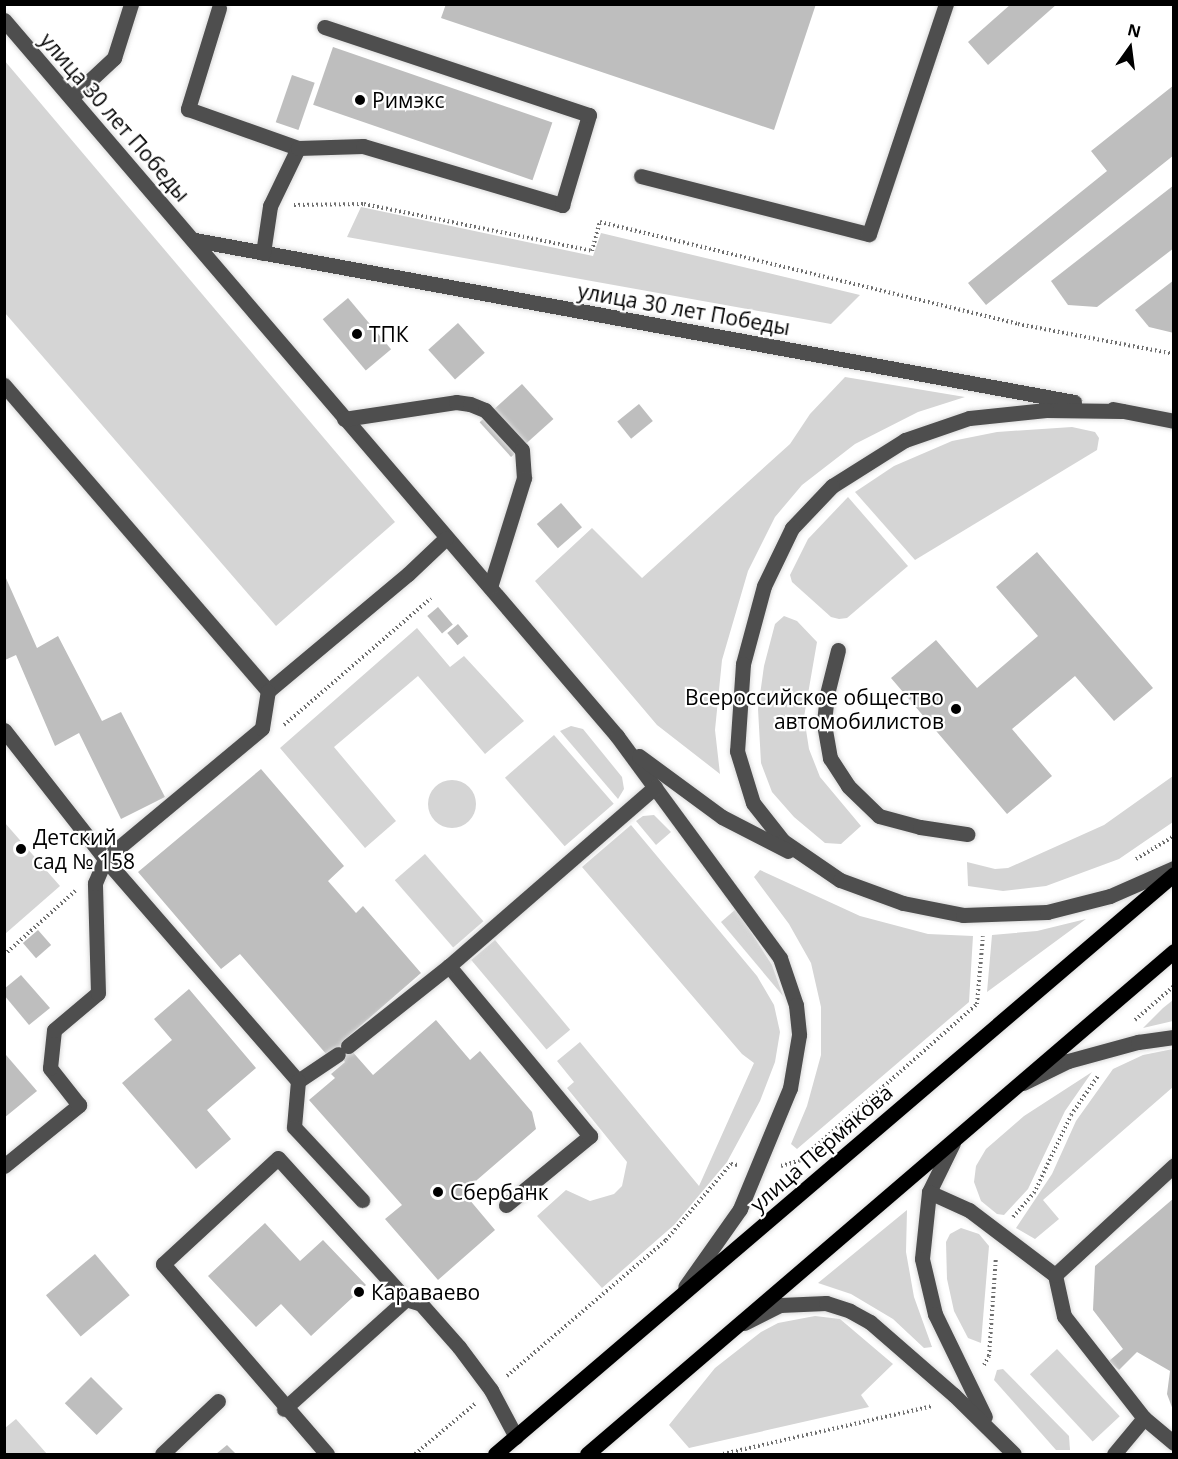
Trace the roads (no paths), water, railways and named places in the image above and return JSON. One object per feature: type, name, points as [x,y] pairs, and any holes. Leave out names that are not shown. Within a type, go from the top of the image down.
[{"type":"main road","name":"улица Пермякова","points":[[495,1455],[1173,874]]},
{"type":"main road","points":[[587,1455],[1173,951]]},
{"type":"street","points":[[71,98],[114,58],[132,4]]},
{"type":"street","points":[[641,176],[869,234],[946,4]]},
{"type":"street","points":[[219,8],[188,110],[298,148],[363,146],[562,205],[589,115],[324,27]]},
{"type":"street","name":"улица 30 лет Победы","points":[[4,20],[195,240],[344,419],[617,736]]},
{"type":"street","points":[[263,253],[270,206],[298,148]]},
{"type":"street","name":"улица 30 лет Победы","points":[[195,240],[1170,421]]},
{"type":"street","points":[[5,385],[268,691]]},
{"type":"street","points":[[344,419],[456,402],[470,404],[484,410],[522,450],[524,478],[489,587]]},
{"type":"street","points":[[804,858],[783,841],[753,803],[740,769],[736,730],[741,675],[753,619],[775,560],[792,528],[817,500],[849,473],[926,431],[969,417],[1019,411],[1122,411]]},
{"type":"street","points":[[4,1166],[79,1105],[50,1068],[54,1030],[98,993],[95,883],[105,859],[262,728],[268,691],[408,574],[446,538]]},
{"type":"street","points":[[838,650],[827,693],[824,724],[830,758],[848,786],[879,816],[920,827],[967,834]]},
{"type":"street","points":[[4,730],[105,859],[298,1082],[294,1127],[362,1200]]},
{"type":"street","points":[[617,736],[703,804],[840,880],[885,897],[943,912],[984,916],[1047,912],[1110,896],[1173,868]]},
{"type":"street","points":[[617,736],[780,958],[796,1005],[799,1035],[790,1088],[760,1166],[721,1239],[669,1306]]},
{"type":"street","points":[[298,1082],[343,1050],[449,966],[655,787]]},
{"type":"street","points":[[449,966],[590,1136],[506,1205]]},
{"type":"street","points":[[1015,1087],[1068,1061],[1114,1048],[1173,1037]]},
{"type":"street","points":[[957,1137],[929,1192],[922,1237],[926,1281],[935,1314],[991,1428]]},
{"type":"street","points":[[327,1455],[284,1408],[163,1264],[278,1158],[406,1299],[422,1304],[459,1347],[491,1390],[516,1437]]},
{"type":"street","points":[[1055,1275],[1173,1165]]},
{"type":"street","points":[[929,1192],[969,1210],[1055,1275],[1064,1316],[1144,1418],[1173,1443]]},
{"type":"street","points":[[284,1408],[406,1299]]},
{"type":"street","points":[[733,1328],[780,1305],[826,1304],[870,1322],[991,1428],[1014,1455]]},
{"type":"street","points":[[162,1455],[219,1401]]},
{"type":"street","points":[[1114,1455],[1144,1418]]},
{"type":"place","name":"Римэкс","points":[[360,100]]},
{"type":"place","name":"ТПК","points":[[357,334]]},
{"type":"place","name":"Всероссийское общество автомобилистов","points":[[956,709]]},
{"type":"place","name":"Детский сад № 158","points":[[21,849]]},
{"type":"place","name":"Сбербанк","points":[[438,1192]]},
{"type":"place","name":"Караваево","points":[[359,1292]]}]
